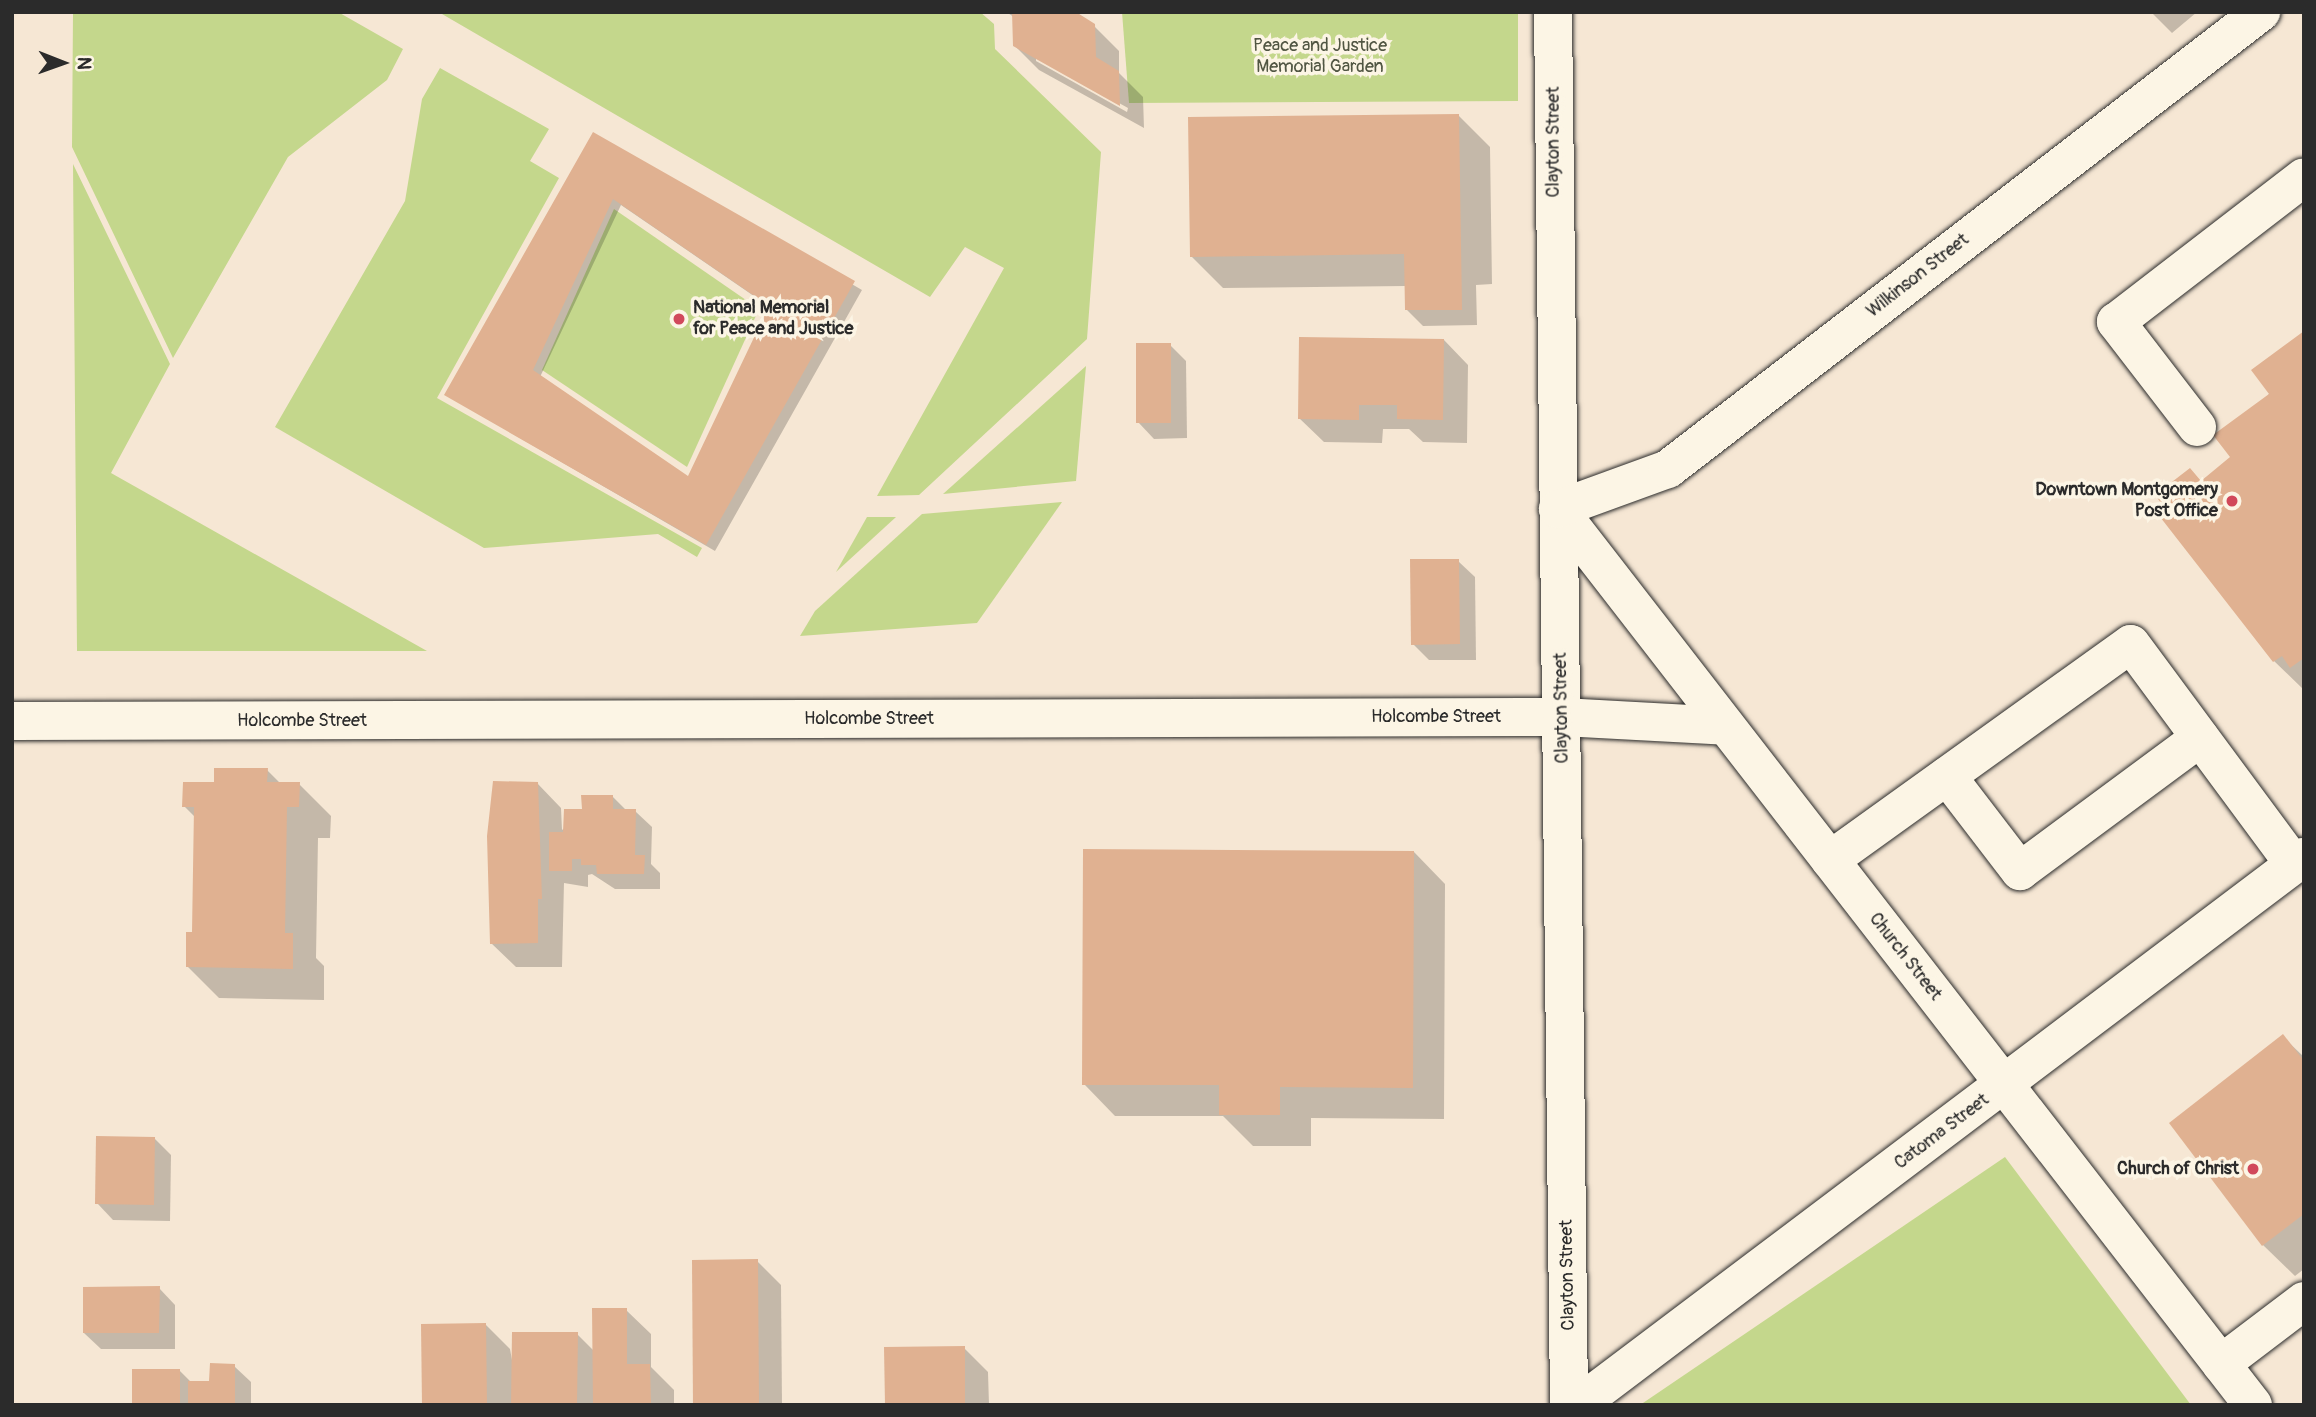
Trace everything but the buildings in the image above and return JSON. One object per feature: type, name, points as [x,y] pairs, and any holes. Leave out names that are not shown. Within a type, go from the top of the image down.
[{"type":"street","name":"Clayton Street","points":[[1553,12],[1569,1405]]},
{"type":"street","name":"Wilkinson Street","points":[[1558,509],[1668,469],[2261,12]]},
{"type":"street","points":[[2197,427],[2116,322],[2304,177]]},
{"type":"street","name":"Church Street","points":[[1558,509],[2253,1405]]},
{"type":"street","points":[[1830,860],[2131,644],[2200,738],[2299,860]]},
{"type":"street","name":"Holcombe Street","points":[[12,722],[1562,717],[1726,726]]},
{"type":"street","points":[[1947,776],[2020,871],[2200,738]]},
{"type":"street","name":"Catoma Street","points":[[1578,1405],[2004,1086],[2299,860]]},
{"type":"street","points":[[2221,1364],[2304,1301]]},
{"type":"green space","points":[[73,12],[338,12],[403,49],[387,80],[288,157],[173,358],[72,147]]},
{"type":"green space","points":[[980,12],[994,24],[995,49],[1101,152],[1087,339],[919,495],[877,496],[1004,268],[965,247],[930,297],[442,14]]},
{"type":"green space","name":"Peace and Justice Memorial Garden","points":[[1122,12],[1518,12],[1518,101],[1129,103]]},
{"type":"green space","points":[[440,68],[549,129],[530,161],[559,178],[437,398],[702,548],[697,557],[658,534],[484,548],[275,427],[405,201],[422,99]]},
{"type":"green space","points":[[73,164],[170,364],[111,473],[427,651],[77,651]]},
{"type":"green space","points":[[614,209],[759,309],[687,467],[542,370]]},
{"type":"green space","points":[[1086,366],[1076,481],[943,494]]},
{"type":"green space","points":[[1062,502],[977,623],[800,636],[815,611],[922,514]]},
{"type":"green space","points":[[867,517],[896,517],[836,572]]},
{"type":"green space","points":[[2005,1157],[2191,1405],[1640,1405]]},
{"type":"place","name":"National Memorial for Peace and Justice","points":[[679,319]]},
{"type":"place","name":"Downtown Montgomery Post Office","points":[[2232,501]]},
{"type":"place","name":"Church of Christ","points":[[2253,1169]]}]
